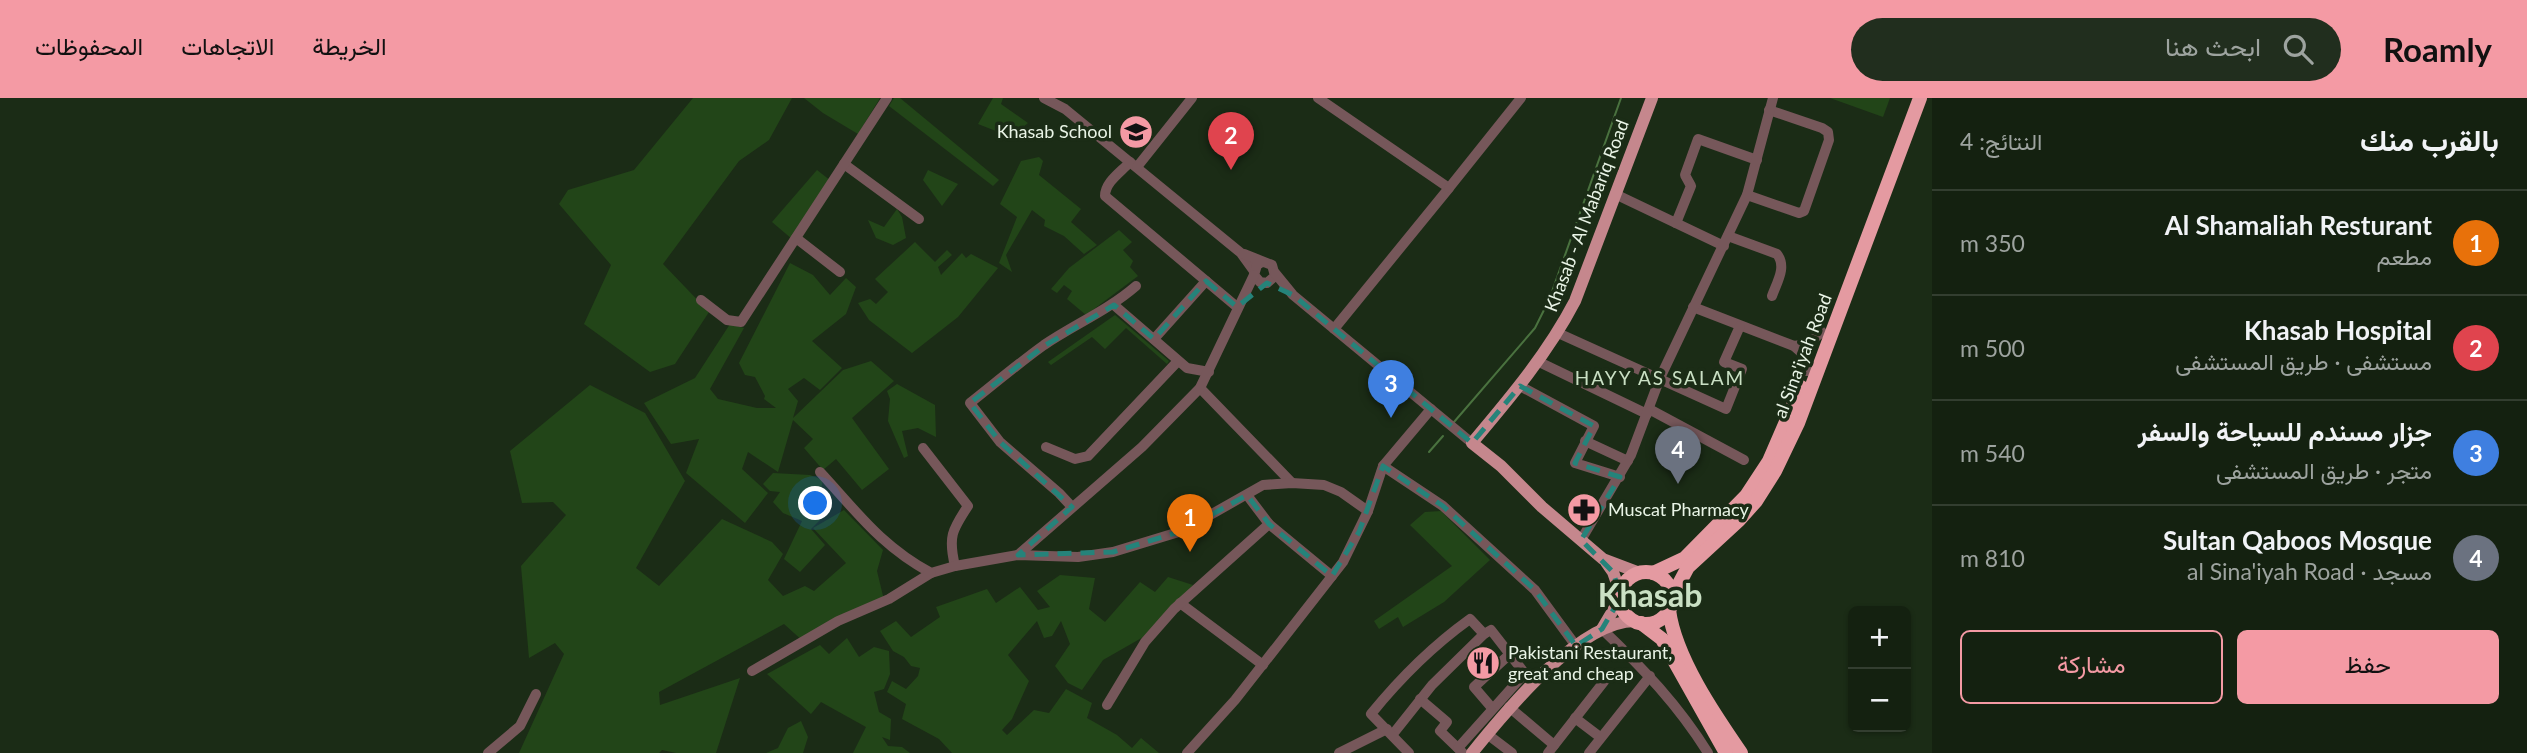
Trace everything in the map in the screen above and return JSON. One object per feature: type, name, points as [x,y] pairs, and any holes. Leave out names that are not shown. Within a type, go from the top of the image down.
[{"type":"highway","name":"al Sina'iyah Road","points":[[1646,573],[1685,558],[1746,496],[1762,473],[1776,447],[1807,371],[1911,98]]},
{"type":"highway","name":"al Sina'iyah Road","points":[[1671,604],[1688,567],[1756,501],[1784,456],[1920,98]]},
{"type":"highway","points":[[1726,753],[1662,639],[1626,614],[1621,596],[1629,579],[1646,573],[1664,580],[1671,604],[1676,641],[1721,724],[1741,753]]},
{"type":"highway","points":[[1638,622],[1658,621],[1671,604]]},
{"type":"main road","name":"Khasab - Al Mabariq Road","points":[[1467,439],[1520,386],[1558,333],[1575,301],[1652,98]]},
{"type":"main road","points":[[1467,439],[1603,559],[1613,572],[1621,596],[1602,629]]},
{"type":"main road","points":[[1603,559],[1646,573]]},
{"type":"main road","points":[[1472,753],[1509,708],[1529,678],[1602,629],[1619,622],[1638,622]]},
{"type":"street","points":[[701,300],[727,320],[741,322],[887,98]]},
{"type":"street","points":[[1044,98],[1065,109],[1241,253],[1272,265],[1275,273],[1293,295],[1467,439]]},
{"type":"street","points":[[1058,98],[1065,109]]},
{"type":"street","points":[[1192,98],[1133,164],[1109,184],[1105,196],[1237,307]]},
{"type":"street","points":[[1318,98],[1449,188]]},
{"type":"street","points":[[1334,329],[1521,98]]},
{"type":"street","points":[[1581,540],[1628,461],[1660,377],[1747,195],[1769,102],[1828,132],[1829,139],[1804,211],[1799,213],[1747,195]]},
{"type":"street","points":[[1676,223],[1690,186],[1685,175],[1698,139],[1757,160]]},
{"type":"street","points":[[844,164],[919,219]]},
{"type":"street","points":[[1615,194],[1676,223],[1726,241],[1777,254],[1783,265],[1772,296]]},
{"type":"street","points":[[796,238],[840,272]]},
{"type":"street","points":[[1241,253],[1257,281],[1293,295]]},
{"type":"street","points":[[1018,555],[1142,447],[1200,388],[1237,307],[1245,296],[1256,265],[1262,262]]},
{"type":"street","points":[[1245,296],[1273,279],[1275,273]]},
{"type":"street","points":[[1154,339],[1206,281]]},
{"type":"street","points":[[1072,507],[1000,442],[970,402],[1044,346],[1072,327],[1114,305],[1136,286]]},
{"type":"street","points":[[1114,305],[1178,361],[1198,372],[1209,372]]},
{"type":"street","points":[[1693,307],[1794,346],[1804,355],[1807,371]]},
{"type":"street","points":[[1558,333],[1726,409],[1742,369],[1724,362],[1740,326]]},
{"type":"street","points":[[1794,346],[1807,344],[1822,332]]},
{"type":"street","points":[[1046,447],[1075,459],[1088,456],[1178,361]]},
{"type":"street","points":[[1537,361],[1648,411],[1744,460]]},
{"type":"street","points":[[1520,386],[1594,426],[1575,463],[1620,477]]},
{"type":"street","points":[[1200,388],[1292,483]]},
{"type":"street","points":[[1193,751],[1343,562],[1368,511],[1383,466],[1431,409]]},
{"type":"street","points":[[1586,441],[1628,461]]},
{"type":"street","points":[[923,448],[968,506],[956,524],[950,545],[955,566]]},
{"type":"street","points":[[1383,466],[1443,506],[1535,590],[1576,646]]},
{"type":"street","points":[[820,472],[893,550],[931,573]]},
{"type":"street","points":[[752,671],[838,621],[889,599],[931,573],[1018,555],[1078,556],[1126,548],[1182,531],[1263,485],[1324,485],[1341,492],[1368,511]]},
{"type":"street","points":[[1247,495],[1269,524],[1332,576]]},
{"type":"street","points":[[1107,705],[1145,642],[1180,603],[1269,524]]},
{"type":"street","points":[[1180,603],[1263,665]]},
{"type":"street","points":[[1409,753],[1371,713],[1399,679],[1446,636],[1470,619],[1484,634]]},
{"type":"street","points":[[1602,629],[1650,676],[1689,724],[1708,753]]},
{"type":"street","points":[[1339,753],[1390,731],[1420,699],[1484,634],[1491,630],[1529,678],[1492,708],[1461,751],[1440,731],[1447,722],[1420,699]]},
{"type":"street","points":[[1492,708],[1474,687],[1511,653]]},
{"type":"street","points":[[1589,753],[1650,676]]},
{"type":"street","points":[[1509,708],[1551,749],[1606,679]]},
{"type":"street","points":[[488,753],[520,726],[536,694]]},
{"type":"street","points":[[1575,718],[1600,737]]},
{"type":"street","points":[[1487,734],[1513,753]]},
{"type":"highlighted area","points":[[1206,281],[1237,307],[1267,283],[1293,295],[1472,443],[1520,386],[1594,426],[1575,463],[1620,477],[1581,540],[1613,572],[1621,597],[1602,629],[1576,646],[1535,590],[1443,506],[1383,466],[1359,532],[1332,576],[1269,524],[1247,495],[1182,531],[1113,552],[1018,555],[1072,507],[1000,442],[970,403],[1044,346],[1114,305],[1154,339]]},
{"type":"green space","points":[[693,98],[792,98],[769,140],[739,161],[663,264],[709,312],[675,364],[650,372],[584,324],[611,265],[559,204],[568,190],[634,170]]},
{"type":"green space","points":[[804,98],[880,98],[858,134]]},
{"type":"green space","points":[[894,98],[900,98],[999,180],[993,186],[889,106]]},
{"type":"green space","points":[[993,98],[1003,98],[1001,104],[1028,123],[1011,137],[978,124]]},
{"type":"green space","points":[[1830,98],[1890,98],[1883,117]]},
{"type":"green space","points":[[1039,157],[1043,161],[1039,175],[1081,209],[1071,222],[1097,245],[1084,254],[1064,236],[1044,226],[1045,220],[1032,210],[1006,255],[1012,272],[999,263],[1017,217],[1000,204],[1021,161]]},
{"type":"green space","points":[[817,170],[831,181],[792,239],[772,222]]},
{"type":"green space","points":[[928,170],[958,184],[942,206],[923,180]]},
{"type":"green space","points":[[897,209],[902,217],[906,238],[893,245],[876,238],[868,220],[884,227]]},
{"type":"green space","points":[[1119,230],[1132,242],[1123,250],[1133,261],[1130,267],[1138,276],[1086,315],[1067,299],[1072,291],[1064,285],[1057,293],[1051,289],[1069,268]]},
{"type":"green space","points":[[915,242],[935,262],[947,250],[952,255],[938,267],[941,275],[962,253],[966,258],[971,254],[998,268],[958,317],[912,353],[869,320],[858,303],[870,299],[876,304],[888,292],[875,279]]},
{"type":"green space","points":[[790,263],[813,275],[830,295],[846,278],[856,287],[846,314],[812,341],[842,368],[820,390],[804,378],[788,389],[798,401],[793,418],[843,370],[871,361],[894,381],[852,418],[889,469],[862,490],[836,459],[823,470],[804,448],[813,439],[793,420],[778,472],[748,452],[742,469],[768,493],[745,523],[686,473],[699,439],[671,444],[644,403],[695,378],[730,324],[744,328],[710,389],[718,399],[757,408],[776,408],[764,399],[755,377],[745,375],[739,363]]},
{"type":"green space","points":[[1115,315],[1169,361],[1167,364],[1126,328],[1105,349],[1092,337],[1051,365],[1048,362]]},
{"type":"green space","points":[[897,384],[935,405],[936,437],[918,428],[902,431],[908,456],[904,458],[888,421],[890,399],[887,391]]},
{"type":"green space","points":[[590,385],[645,413],[685,481],[636,568],[659,586],[722,519],[772,542],[783,554],[768,580],[783,596],[805,586],[814,591],[846,563],[813,528],[844,510],[883,550],[877,571],[884,600],[804,642],[784,624],[659,692],[660,705],[740,678],[716,753],[676,753],[662,750],[659,753],[519,753],[564,654],[555,643],[529,658],[521,566],[566,515],[553,502],[522,503],[510,451]]},
{"type":"green space","points":[[773,473],[810,475],[823,480],[819,498],[808,510],[828,503],[829,511],[811,529],[825,545],[800,572],[784,559],[802,521],[783,513],[773,502],[780,492],[770,491],[763,484]]},
{"type":"green space","points":[[1441,511],[1490,560],[1444,602],[1403,627],[1398,617],[1379,629],[1374,621],[1452,566],[1410,525],[1425,512]]},
{"type":"green space","points":[[1060,575],[1095,578],[1089,609],[1105,622],[1140,582],[1155,592],[1168,577],[1193,585],[1152,632],[1103,660],[1082,690],[1068,683],[1055,666],[1070,644],[1061,621],[1052,636],[1044,638],[1037,621],[1008,655],[1029,681],[1012,719],[1002,730],[1007,735],[1034,710],[1049,713],[1066,689],[1092,703],[1087,718],[1117,735],[1132,748],[1141,738],[1159,753],[952,753],[939,739],[902,719],[906,704],[887,692],[892,681],[906,689],[918,676],[920,668],[911,666],[904,657],[893,651],[880,631],[896,621],[911,637],[940,617],[936,607],[987,589],[996,603],[1020,587],[1038,610],[1050,607],[1037,591]]},
{"type":"green space","points":[[847,638],[859,657],[874,647],[889,651],[890,674],[884,689],[874,692],[879,712],[891,719],[890,740],[882,737],[888,746],[902,747],[910,753],[853,753],[866,727],[821,702],[811,714],[767,674],[820,645],[829,654]]},
{"type":"green space","points":[[801,721],[808,737],[803,753],[766,753],[778,748],[788,728]]},
{"type":"waterway","points":[[1454,422],[1535,328],[1549,300],[1621,98]]},
{"type":"waterway","points":[[1429,452],[1443,436]]},
{"type":"place","name":"Khasab School","points":[[1136,132]]},
{"type":"place","name":"Khasab Hospital","points":[[1231,170]]},
{"type":"place","name":"جزار مسندم للسياحة والسفر","points":[[1391,418]]},
{"type":"place","name":"Sultan Qaboos Mosque","points":[[1678,484]]},
{"type":"place","name":"Muscat Pharmacy","points":[[1584,510]]},
{"type":"place","name":"Al Shamaliah Resturant","points":[[1190,552]]},
{"type":"place","name":"Pakistani Restaurant, great and cheap","points":[[1483,663]]},
{"type":"district","name":"HAYY AS SALAM","points":[[1660,378]]},
{"type":"district","name":"Khasab","points":[[1650,596]]}]
